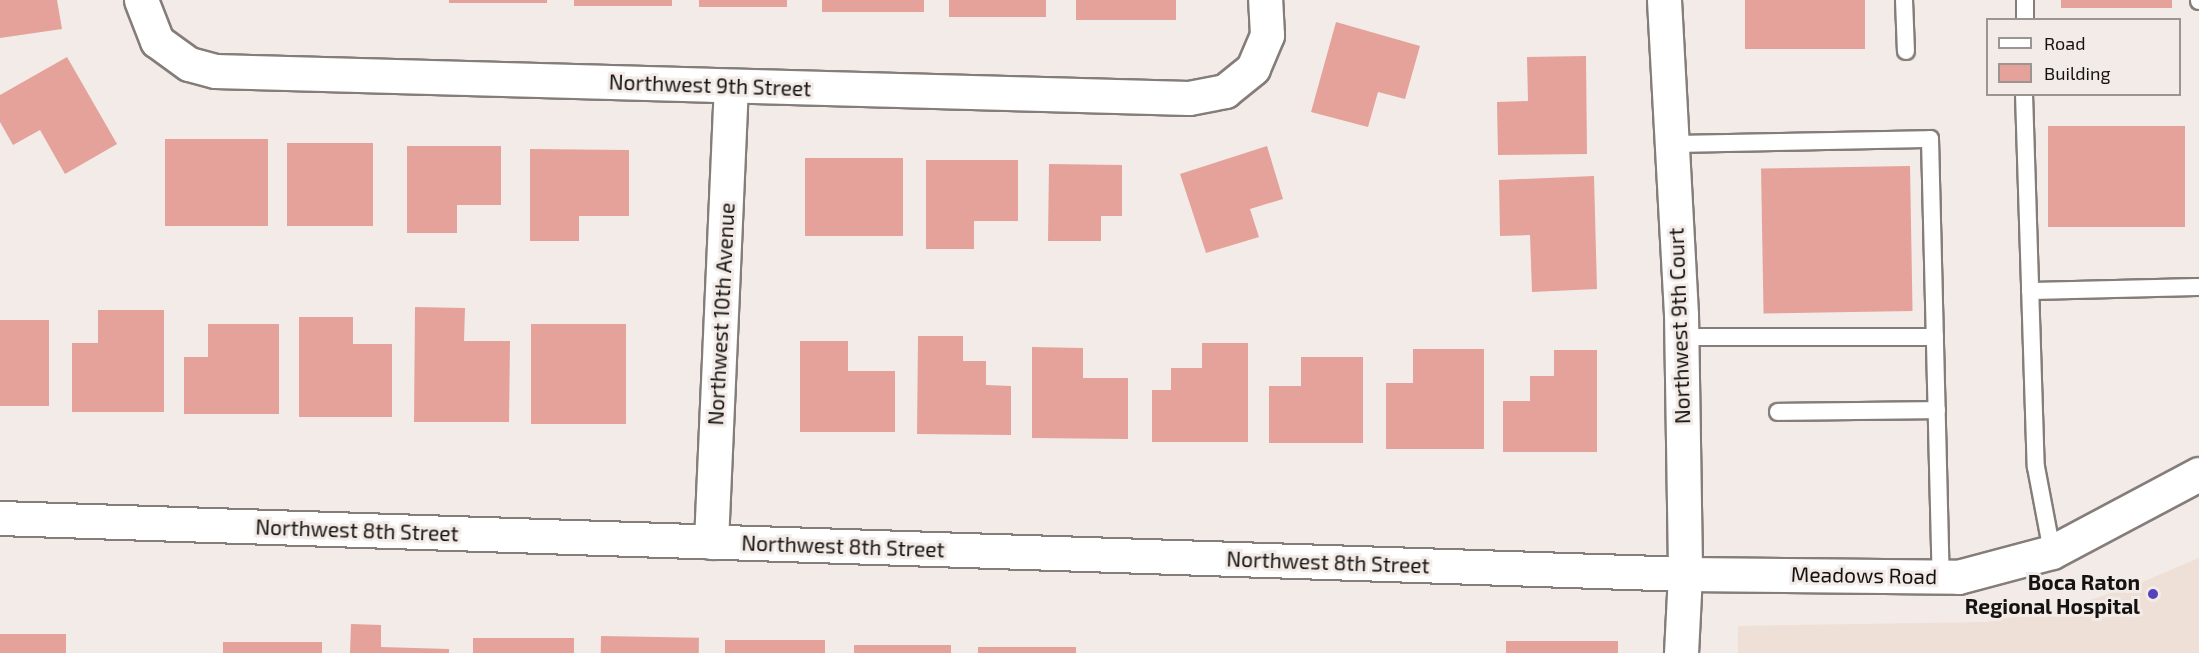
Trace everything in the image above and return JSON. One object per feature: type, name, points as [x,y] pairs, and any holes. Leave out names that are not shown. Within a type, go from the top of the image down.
[{"type":"street","name":"Northwest 9th Street","points":[[141,0],[157,41],[180,59],[215,71],[1189,98],[1225,91],[1253,68],[1267,34],[1265,0]]},
{"type":"street","name":"Northwest 9th Court","points":[[1664,0],[1682,337],[1685,574],[1681,653]]},
{"type":"street","name":"Northwest 10th Avenue","points":[[711,542],[731,86]]},
{"type":"street","name":"Meadows Road","points":[[1685,574],[1958,577],[2052,552],[2199,474]]},
{"type":"street","name":"Northwest 8th Street","points":[[0,518],[1685,574]]},
{"type":"lane","points":[[1904,0],[1906,51]]},
{"type":"lane","points":[[2025,0],[2025,18]]},
{"type":"lane","points":[[2024,96],[2036,467],[2052,552]]},
{"type":"lane","points":[[1671,144],[1930,139],[1941,576]]},
{"type":"lane","points":[[2030,291],[2199,287]]},
{"type":"lane","points":[[1682,337],[1935,337]]},
{"type":"lane","points":[[1778,412],[1936,410]]},
{"type":"shaded area","name":"Boca Raton Regional Hospital","points":[[2199,558],[2199,653],[1738,653],[1738,626],[1987,622],[2073,606],[2140,583]]},
{"type":"building","points":[[0,0],[57,0],[62,29],[0,38]]},
{"type":"building","points":[[449,0],[547,0],[547,3],[449,3]]},
{"type":"building","points":[[574,0],[672,0],[672,6],[574,6]]},
{"type":"building","points":[[699,0],[787,0],[787,7],[699,7]]},
{"type":"building","points":[[822,0],[924,0],[924,12],[822,12]]},
{"type":"building","points":[[949,0],[1046,0],[1046,17],[949,17]]},
{"type":"building","points":[[1076,0],[1176,0],[1176,20],[1076,20]]},
{"type":"building","points":[[1745,0],[1865,0],[1865,49],[1745,49]]},
{"type":"building","points":[[2061,0],[2172,0],[2172,8],[2061,8]]},
{"type":"building","points":[[1336,22],[1420,46],[1405,99],[1378,92],[1368,127],[1311,112]]},
{"type":"building","points":[[1586,56],[1587,154],[1498,155],[1497,102],[1528,101],[1527,57]]},
{"type":"building","points":[[67,57],[117,144],[65,174],[40,130],[13,145],[0,122],[0,95]]},
{"type":"building","points":[[2048,126],[2185,126],[2185,227],[2048,227]]},
{"type":"building","points":[[165,139],[268,139],[268,226],[165,226]]},
{"type":"building","points":[[287,143],[373,143],[373,226],[287,226]]},
{"type":"building","points":[[407,146],[501,146],[501,205],[457,205],[457,233],[407,233]]},
{"type":"building","points":[[1267,146],[1283,199],[1250,209],[1259,237],[1206,253],[1180,174]]},
{"type":"building","points":[[530,149],[629,150],[629,216],[579,216],[579,241],[530,241]]},
{"type":"building","points":[[805,158],[903,158],[903,236],[805,236]]},
{"type":"building","points":[[926,160],[1018,160],[1018,221],[974,221],[974,249],[926,249]]},
{"type":"building","points":[[1049,164],[1122,165],[1122,216],[1101,216],[1101,241],[1048,241]]},
{"type":"building","points":[[1910,166],[1913,311],[1764,314],[1761,169]]},
{"type":"building","points":[[1594,176],[1597,289],[1532,292],[1530,235],[1500,236],[1499,180]]},
{"type":"building","points":[[415,307],[465,308],[464,341],[510,341],[509,422],[414,422]]},
{"type":"building","points":[[98,310],[164,310],[164,412],[72,412],[72,343],[98,343]]},
{"type":"building","points":[[299,317],[353,317],[353,344],[392,344],[392,417],[299,417]]},
{"type":"building","points":[[0,320],[49,320],[49,406],[0,406]]},
{"type":"building","points":[[208,324],[279,324],[279,414],[184,414],[184,357],[208,357]]},
{"type":"building","points":[[531,324],[626,324],[626,424],[531,424]]},
{"type":"building","points":[[918,336],[963,336],[963,361],[986,361],[986,385],[1011,386],[1011,435],[917,434]]},
{"type":"building","points":[[800,341],[848,341],[848,371],[895,371],[895,432],[800,432]]},
{"type":"building","points":[[1202,343],[1248,343],[1248,442],[1152,442],[1152,390],[1171,390],[1171,368],[1202,368]]},
{"type":"building","points":[[1032,347],[1083,348],[1083,378],[1128,378],[1128,439],[1032,438]]},
{"type":"building","points":[[1413,349],[1484,349],[1484,449],[1386,449],[1386,383],[1413,383]]},
{"type":"building","points":[[1554,350],[1597,350],[1597,452],[1503,452],[1503,401],[1530,401],[1530,376],[1554,376]]},
{"type":"building","points":[[1301,357],[1363,357],[1363,443],[1269,443],[1269,386],[1301,386]]},
{"type":"building","points":[[351,624],[381,625],[381,647],[449,649],[449,653],[350,653]]},
{"type":"building","points":[[0,634],[66,634],[66,653],[0,653]]},
{"type":"building","points":[[601,636],[699,638],[699,653],[601,653]]},
{"type":"building","points":[[473,638],[574,638],[574,653],[473,653]]},
{"type":"building","points":[[725,640],[825,640],[825,653],[725,653]]},
{"type":"building","points":[[1506,641],[1618,641],[1618,653],[1506,653]]},
{"type":"building","points":[[223,642],[322,642],[322,653],[223,653]]},
{"type":"building","points":[[854,645],[951,645],[951,653],[854,653]]},
{"type":"building","points":[[978,647],[1076,647],[1076,653],[978,653]]},
{"type":"place","name":"Boca Raton Regional Hospital","points":[[2153,594]]}]
